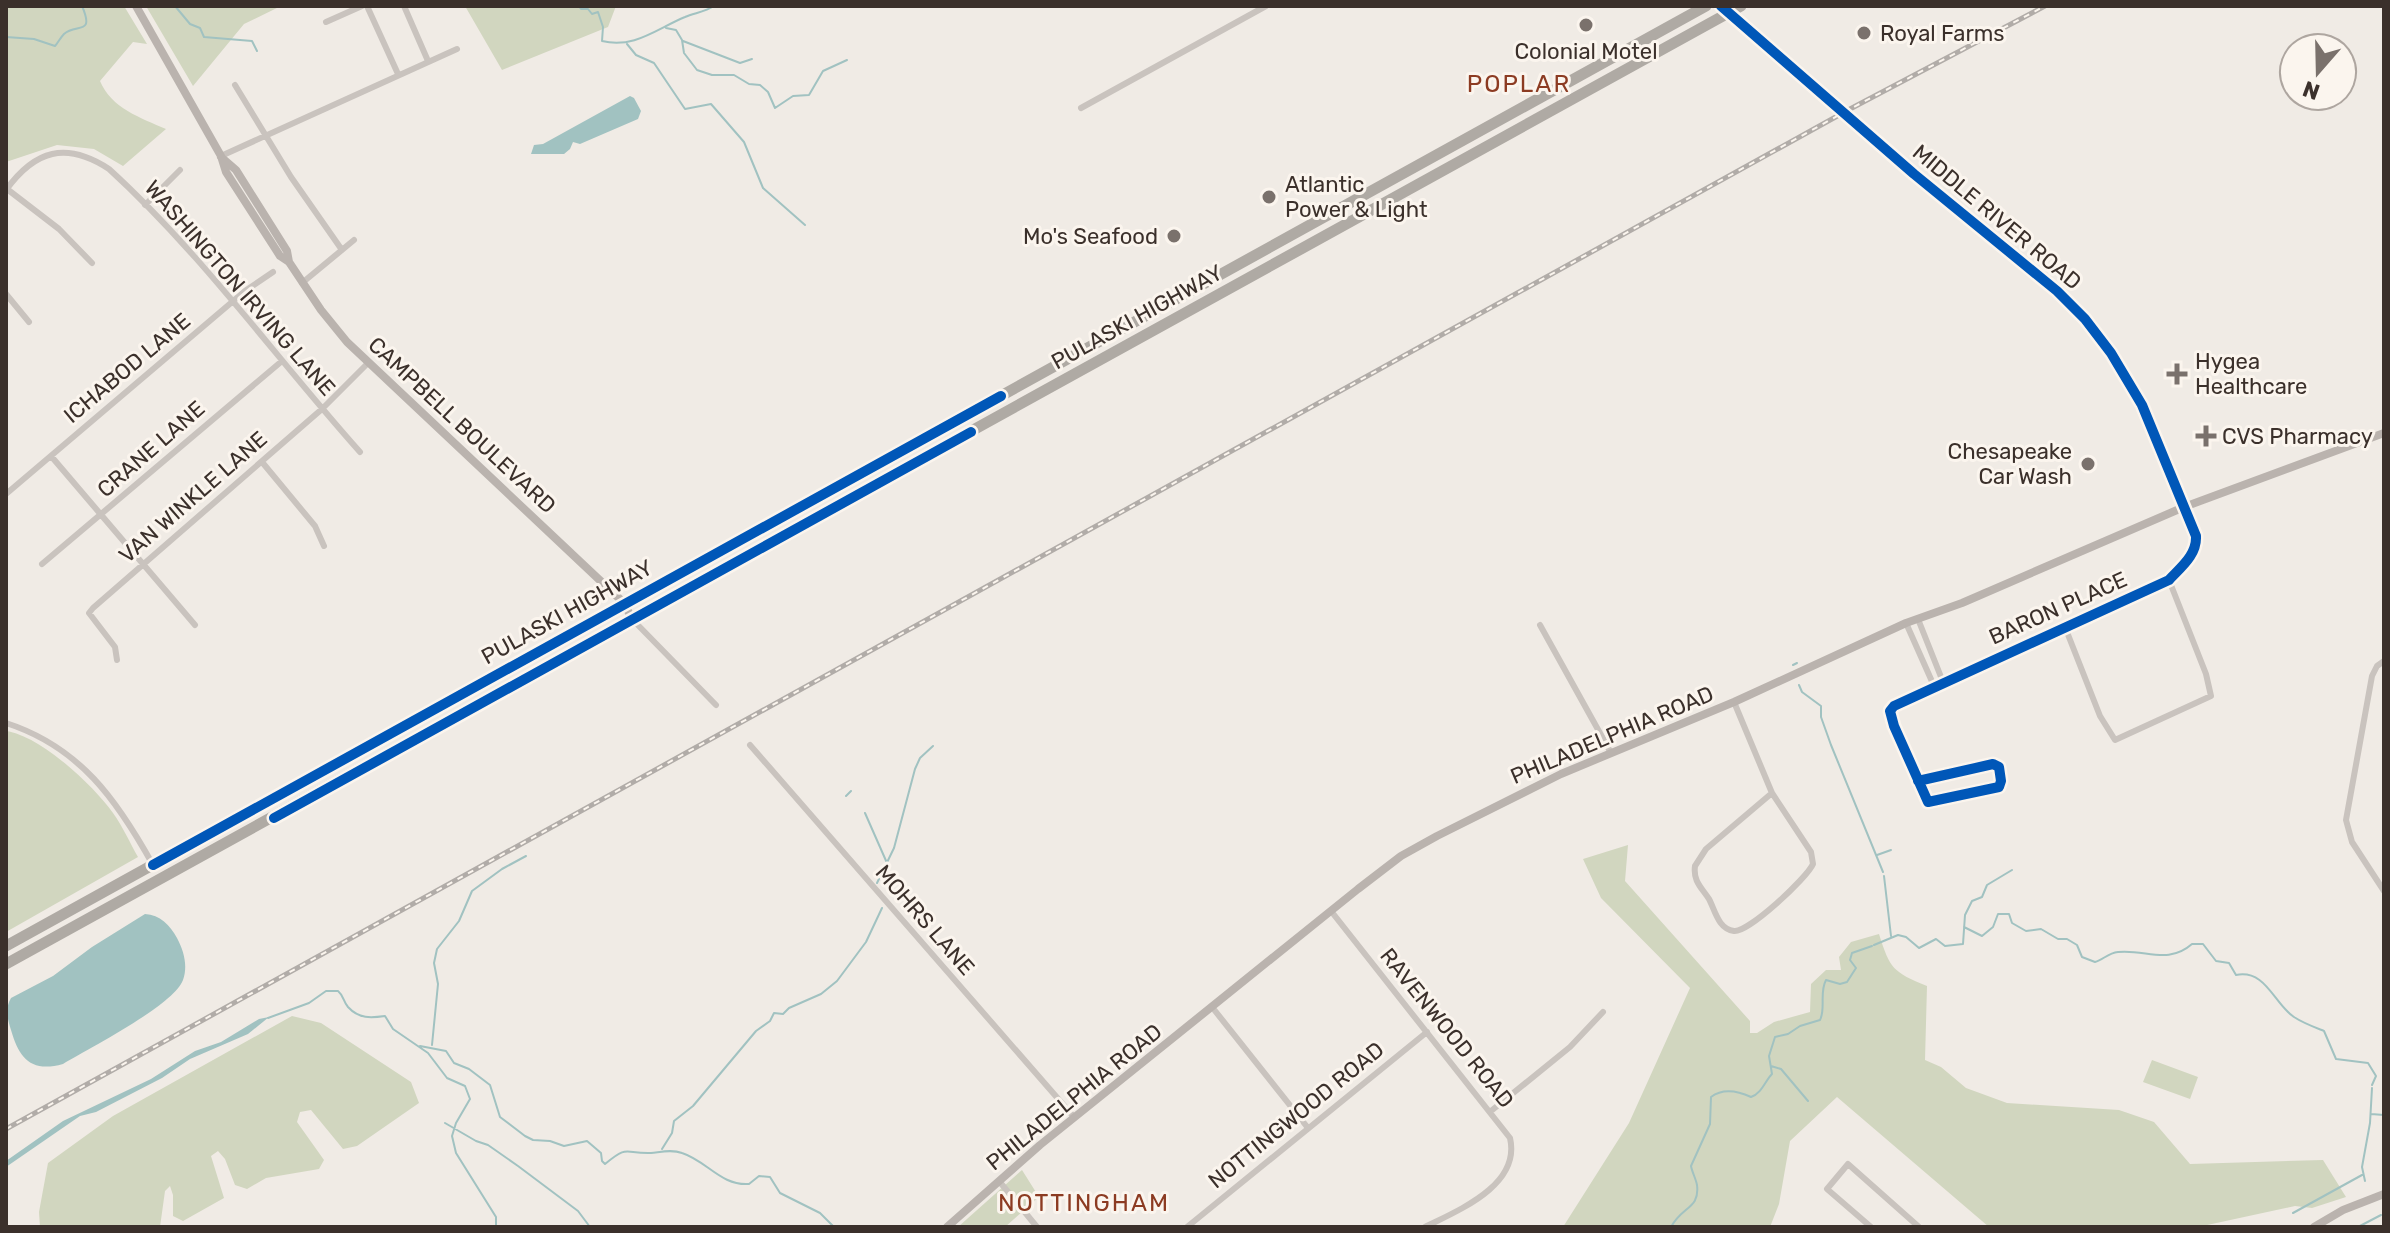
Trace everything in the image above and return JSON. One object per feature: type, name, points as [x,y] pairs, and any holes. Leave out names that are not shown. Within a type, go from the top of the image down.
[{"type":"highway","name":"PULASKI HIGHWAY","points":[[6,946],[1706,6]]},
{"type":"highway","name":"PULASKI HIGHWAY","points":[[6,964],[1725,10],[1741,6]]},
{"type":"highway","points":[[266,803],[274,818]]},
{"type":"main road","name":"CAMPBELL BOULEVARD","points":[[136,6],[221,156],[226,172],[280,256],[289,262],[335,329],[624,603]]},
{"type":"main road","name":"MIDDLE RIVER ROAD","points":[[1725,10],[2057,291],[2085,319],[2111,353],[2142,405],[2184,507]]},
{"type":"main road","name":"PHILADELPHIA ROAD","points":[[947,1227],[1074,1117],[1382,870],[1433,837],[1538,785],[1734,702],[1906,623],[1962,603],[2184,507],[2384,433]]},
{"type":"main road","points":[[624,603],[632,619]]},
{"type":"main road","points":[[2314,1227],[2343,1210],[2384,1194]]},
{"type":"street","points":[[326,22],[364,6],[398,74]]},
{"type":"street","points":[[404,6],[428,61]]},
{"type":"street","points":[[1081,108],[1266,6]]},
{"type":"street","points":[[221,156],[457,49]]},
{"type":"street","points":[[235,85],[265,136],[342,250]]},
{"type":"street","name":"WASHINGTON IRVING LANE","points":[[6,190],[26,166],[57,153],[89,158],[109,169],[233,301],[360,452]]},
{"type":"street","points":[[145,205],[180,170]]},
{"type":"street","points":[[6,190],[59,229],[92,263]]},
{"type":"street","points":[[302,283],[354,240]]},
{"type":"street","name":"ICHABOD LANE","points":[[6,494],[233,301],[273,272]]},
{"type":"street","points":[[6,294],[29,322]]},
{"type":"street","name":"CRANE LANE","points":[[42,564],[282,361]]},
{"type":"street","name":"VAN WINKLE LANE","points":[[117,660],[115,647],[89,613],[322,409],[369,362]]},
{"type":"street","points":[[51,456],[195,625]]},
{"type":"street","points":[[262,462],[315,526],[324,546]]},
{"type":"street","name":"BARON PLACE","points":[[1918,781],[1891,720],[1890,711],[1894,706],[2169,580],[2196,547],[2196,536],[2184,507]]},
{"type":"street","points":[[2065,627],[2100,716],[2115,740],[2186,708],[2211,696],[2206,674],[2169,580]]},
{"type":"street","points":[[632,619],[716,705]]},
{"type":"street","points":[[1918,619],[1943,682]]},
{"type":"street","points":[[1906,623],[1934,686]]},
{"type":"street","points":[[1540,625],[1611,753]]},
{"type":"street","points":[[2384,661],[2372,676],[2346,820],[2352,842],[2384,890]]},
{"type":"street","points":[[1734,702],[1772,793],[1811,852],[1813,864],[1800,881],[1756,921],[1740,931],[1730,930],[1718,920],[1710,900],[1697,883],[1695,866],[1706,849],[1772,793]]},
{"type":"street","points":[[6,723],[52,744],[91,775],[117,804],[153,865]]},
{"type":"street","name":"MOHRS LANE","points":[[750,745],[1074,1117]]},
{"type":"street","points":[[1993,764],[1999,767],[2001,781],[1999,787],[1928,802],[1918,781],[1993,764]]},
{"type":"street","name":"RAVENWOOD ROAD","points":[[1331,911],[1510,1138],[1513,1152],[1508,1169],[1495,1183],[1466,1206],[1425,1227]]},
{"type":"street","points":[[1212,1007],[1308,1128]]},
{"type":"street","points":[[1491,1111],[1570,1047],[1603,1012]]},
{"type":"street","name":"NOTTINGWOOD ROAD","points":[[1187,1227],[1427,1032]]},
{"type":"street","points":[[1871,1227],[1827,1189],[1848,1164],[1919,1227]]},
{"type":"street","points":[[999,1181],[1037,1227]]},
{"type":"green space","points":[[6,6],[124,6],[147,44],[133,42],[100,81],[119,105],[166,129],[123,166],[94,149],[57,145],[6,162]]},
{"type":"green space","points":[[146,6],[281,6],[244,24],[193,86]]},
{"type":"green space","points":[[465,6],[616,6],[608,27],[502,70]]},
{"type":"green space","points":[[6,731],[35,742],[80,776],[113,813],[138,857],[6,932]]},
{"type":"green space","points":[[1628,845],[1625,881],[1750,1021],[1750,1033],[1757,1033],[1774,1022],[1810,1012],[1811,984],[1826,970],[1841,970],[1839,957],[1851,942],[1879,934],[1894,968],[1927,986],[1925,1060],[1941,1067],[1966,1088],[2007,1103],[2119,1110],[2154,1122],[2190,1164],[2323,1160],[2346,1197],[2312,1208],[2295,1206],[2198,1227],[1989,1227],[1837,1097],[1790,1141],[1779,1204],[1770,1227],[1563,1227],[1629,1123],[1690,988],[1601,898],[1583,859]]},
{"type":"green space","points":[[292,1016],[321,1023],[411,1082],[419,1103],[357,1146],[343,1149],[311,1110],[300,1112],[297,1122],[324,1160],[319,1169],[266,1178],[247,1189],[235,1185],[225,1159],[218,1151],[211,1156],[224,1198],[183,1221],[173,1216],[170,1186],[165,1191],[160,1227],[40,1227],[39,1212],[48,1163],[113,1116]]},
{"type":"green space","points":[[2152,1060],[2198,1077],[2190,1099],[2143,1082]]},
{"type":"green space","points":[[1022,1170],[1039,1197],[1005,1227],[958,1227]]},
{"type":"water","points":[[630,96],[641,111],[638,119],[580,144],[573,142],[564,154],[531,154],[534,145],[543,144]]},
{"type":"water","points":[[145,914],[155,916],[168,925],[182,948],[184,975],[176,990],[147,1014],[63,1064],[42,1066],[28,1061],[14,1040],[7,1010],[11,998],[53,976]]},
{"type":"water","points":[[269,1017],[248,1034],[190,1059],[162,1078],[96,1112],[80,1116],[6,1167],[6,1161],[63,1121],[151,1079],[195,1051],[221,1042],[259,1019]]},
{"type":"waterway","points":[[6,37],[34,39],[55,46],[64,34],[85,25],[82,6]]},
{"type":"waterway","points":[[175,6],[190,24],[200,28],[204,37],[252,41],[257,51]]},
{"type":"waterway","points":[[579,6],[592,14],[598,12],[603,27],[602,41],[614,43],[635,40],[714,6]]},
{"type":"waterway","points":[[666,28],[676,30],[684,53],[697,70],[712,75],[734,75],[749,84],[760,85],[768,92],[775,108],[793,96],[809,95],[823,71],[847,60]]},
{"type":"waterway","points":[[683,41],[740,63],[752,59]]},
{"type":"waterway","points":[[627,44],[636,55],[654,63],[685,109],[711,104],[744,142],[763,188],[805,225]]},
{"type":"waterway","points":[[1793,665],[1797,663]]},
{"type":"waterway","points":[[1799,685],[1802,692],[1821,706],[1821,717],[1831,745],[1883,872]]},
{"type":"waterway","points":[[877,883],[894,848],[915,769],[920,758],[933,746]]},
{"type":"waterway","points":[[846,796],[851,791]]},
{"type":"waterway","points":[[865,813],[887,863]]},
{"type":"waterway","points":[[1877,855],[1891,850]]},
{"type":"waterway","points":[[432,1045],[438,984],[434,963],[437,949],[459,921],[472,891],[526,856]]},
{"type":"waterway","points":[[1874,945],[1898,935],[1906,937],[1919,948],[1936,939],[1945,946],[1963,944],[1965,915],[1972,901],[1982,897],[1987,885],[2012,870]]},
{"type":"waterway","points":[[1884,876],[1891,936]]},
{"type":"waterway","points":[[662,1149],[672,1133],[674,1121],[693,1106],[774,1013],[783,1014],[789,1008],[821,994],[837,981],[866,942],[882,908]]},
{"type":"waterway","points":[[1964,927],[1982,936],[1993,927],[1998,914],[2009,914],[2012,923],[2026,931],[2041,929],[2058,939],[2067,939],[2077,945],[2082,957],[2095,962],[2118,952],[2165,955],[2174,954],[2192,944],[2203,944],[2216,961],[2229,963],[2236,975],[2255,977],[2294,1017],[2324,1031],[2336,1059],[2368,1063],[2376,1076],[2372,1085]]},
{"type":"waterway","points":[[1671,1227],[1696,1199],[1697,1185],[1691,1166],[1710,1124],[1711,1097],[1726,1091],[1751,1097],[1758,1093],[1772,1074],[1769,1056],[1775,1037],[1820,1020],[1826,980],[1840,984],[1847,982],[1856,968],[1850,960],[1852,953],[1872,946]]},
{"type":"waterway","points":[[268,1018],[309,1003],[326,991],[338,991],[356,1014],[385,1016],[393,1029],[428,1053],[447,1078],[465,1086],[470,1099],[452,1136],[456,1153],[496,1217],[496,1227]]},
{"type":"waterway","points":[[420,1046],[446,1051],[454,1063],[469,1069],[490,1085],[500,1117],[533,1140],[564,1146],[587,1141],[601,1153],[605,1164],[627,1151],[674,1151],[739,1184],[749,1184],[759,1176],[770,1177],[780,1193],[820,1213],[834,1227]]},
{"type":"waterway","points":[[1771,1066],[1781,1069],[1808,1101]]},
{"type":"waterway","points":[[2365,1181],[2362,1167],[2370,1123],[2372,1088]]},
{"type":"waterway","points":[[2371,1114],[2384,1115]]},
{"type":"waterway","points":[[445,1123],[488,1145],[518,1166],[578,1211],[590,1227]]},
{"type":"waterway","points":[[2293,1213],[2362,1175]]},
{"type":"waterway","points":[[2358,1227],[2381,1215]]},
{"type":"railway","points":[[6,1129],[1850,109],[2045,6]]},
{"type":"cycle path","points":[[1721,6],[1914,174],[2057,291],[2085,319],[2111,353],[2142,405],[2196,536],[2191,555],[2169,580],[1894,706],[1890,711],[1894,726],[1928,802],[1999,787],[2001,781],[1999,767],[1993,764],[1918,781]]},
{"type":"cycle path","points":[[153,865],[1001,396]]},
{"type":"cycle path","points":[[274,818],[971,432]]},
{"type":"place","name":"Colonial Motel","points":[[1586,25]]},
{"type":"place","name":"Royal Farms","points":[[1864,33]]},
{"type":"place","name":"Atlantic Power & Light","points":[[1269,197]]},
{"type":"place","name":"Mo's Seafood","points":[[1174,236]]},
{"type":"place","name":"Hygea Healthcare","points":[[2177,374]]},
{"type":"place","name":"CVS Pharmacy","points":[[2206,436]]},
{"type":"place","name":"Chesapeake Car Wash","points":[[2088,464]]},
{"type":"district","name":"POPLAR","points":[[1519,84]]},
{"type":"district","name":"NOTTINGHAM","points":[[1084,1203]]}]
